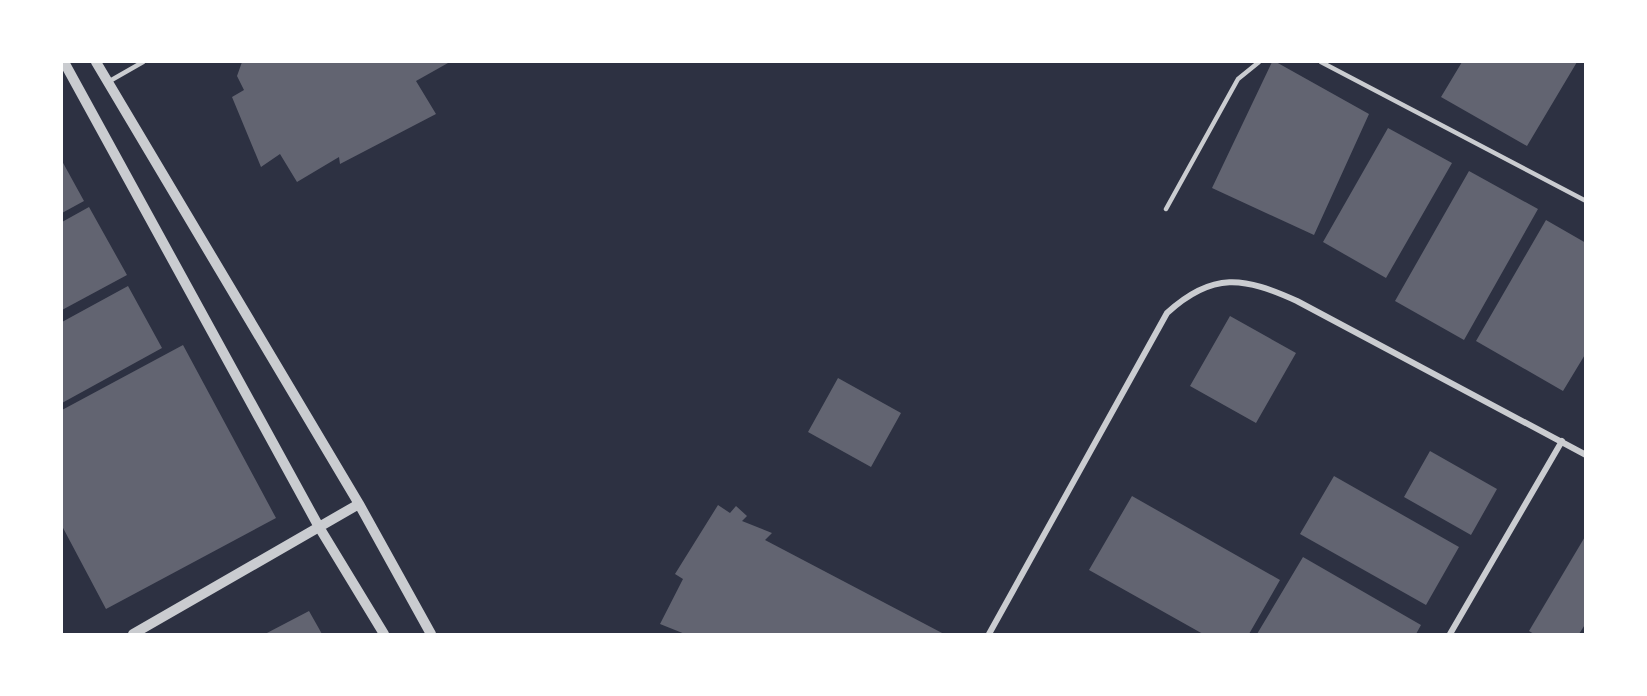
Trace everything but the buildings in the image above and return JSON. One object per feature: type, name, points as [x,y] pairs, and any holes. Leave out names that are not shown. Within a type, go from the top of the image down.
[{"type":"street","points":[[64,62],[319,527],[384,634]]},
{"type":"street","points":[[96,62],[359,504],[431,634]]},
{"type":"street","points":[[989,634],[1167,314],[1187,296],[1211,285],[1235,282],[1262,285],[1298,301],[1586,454]]},
{"type":"street","points":[[1450,634],[1562,441]]},
{"type":"street","points":[[133,634],[359,504]]},
{"type":"lane","points":[[108,82],[143,62]]},
{"type":"lane","points":[[1166,209],[1238,79],[1259,62]]},
{"type":"lane","points":[[1321,62],[1586,201]]}]
